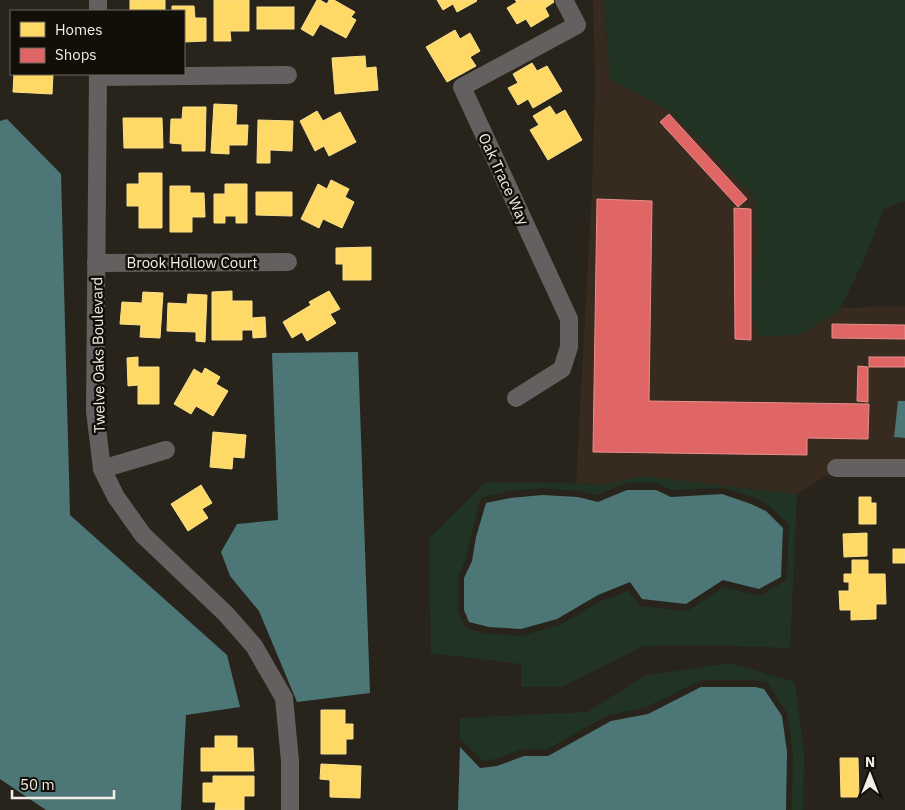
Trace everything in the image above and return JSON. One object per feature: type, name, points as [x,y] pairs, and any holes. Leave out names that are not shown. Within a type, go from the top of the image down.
[{"type":"street","name":"Oak Trace Way","points":[[516,398],[562,369],[569,347],[568,319],[462,87],[577,25],[564,0]]},
{"type":"street","points":[[98,76],[288,74]]},
{"type":"street","name":"Twelve Oaks Boulevard","points":[[98,76],[95,411],[102,469],[116,497],[143,535],[226,614],[254,646],[284,698],[290,761],[290,810]]},
{"type":"street","name":"Brook Hollow Court","points":[[96,263],[288,262]]},
{"type":"street","points":[[102,469],[166,450]]},
{"type":"street","points":[[836,468],[905,468]]},
{"type":"shaded area","points":[[593,0],[604,0],[610,79],[672,112],[754,197],[758,244],[749,308],[839,311],[841,308],[905,306],[905,401],[898,401],[894,437],[905,438],[905,460],[830,460],[829,474],[797,494],[641,476],[609,484],[576,483],[592,189],[595,84]]},
{"type":"green space","points":[[604,0],[905,0],[905,201],[884,209],[864,260],[839,311],[800,335],[759,337],[749,308],[758,244],[754,197],[672,112],[610,79]]},
{"type":"green space","points":[[641,476],[797,494],[790,648],[705,645],[643,646],[562,687],[521,687],[521,664],[431,653],[429,538],[486,482],[609,484]],"holes":[[[627,483],[656,483],[672,490],[724,488],[753,497],[768,505],[789,527],[787,577],[785,581],[760,596],[724,587],[686,611],[640,606],[628,591],[601,601],[560,625],[522,636],[488,634],[465,627],[458,610],[458,578],[466,559],[480,501],[483,497],[509,491],[542,488],[579,491],[597,495]]]},
{"type":"green space","points":[[729,663],[795,682],[804,753],[803,810],[792,810],[793,752],[787,713],[766,682],[755,680],[701,680],[646,707],[609,715],[547,749],[522,749],[495,759],[482,761],[460,740],[460,718],[587,712],[644,676]]},
{"type":"water","points":[[7,119],[61,174],[70,515],[227,655],[240,707],[186,715],[181,810],[46,810],[0,779],[0,121]]},
{"type":"water","points":[[358,352],[370,693],[297,702],[259,611],[230,576],[221,552],[237,524],[278,520],[272,353]]},
{"type":"water","points":[[898,401],[905,401],[905,438],[894,437]]},
{"type":"water","points":[[627,490],[656,490],[671,497],[722,494],[766,511],[783,528],[781,577],[759,589],[723,580],[686,604],[642,599],[630,582],[598,595],[557,619],[521,629],[489,627],[469,622],[464,610],[464,578],[472,561],[476,537],[486,503],[510,498],[542,495],[578,497],[598,502]]},
{"type":"water","points":[[701,687],[755,687],[764,689],[782,716],[787,752],[786,810],[458,810],[460,747],[480,768],[497,766],[524,756],[548,756],[611,721],[648,714]]},
{"type":"building: Homes","points":[[130,0],[165,0],[165,10],[130,10]]},
{"type":"building: Homes","points":[[214,0],[249,0],[249,31],[230,31],[231,41],[214,41]]},
{"type":"building: Homes","points":[[317,0],[327,4],[329,0],[334,0],[355,12],[351,17],[356,20],[346,38],[320,24],[313,36],[301,29]]},
{"type":"building: Homes","points":[[437,0],[477,1],[457,12],[453,4],[443,10]]},
{"type":"building: Homes","points":[[515,0],[553,0],[554,2],[545,8],[549,16],[531,27],[526,19],[517,24],[507,8],[517,2]]},
{"type":"building: Homes","points":[[172,6],[194,6],[195,18],[206,18],[206,41],[185,42],[185,10],[172,10]]},
{"type":"building: Homes","points":[[257,7],[294,7],[294,29],[257,29]]},
{"type":"building: Homes","points":[[455,30],[460,39],[470,33],[480,51],[470,57],[476,66],[447,82],[426,47]]},
{"type":"building: Homes","points":[[365,56],[366,68],[376,67],[378,90],[335,94],[332,58]]},
{"type":"building: Homes","points":[[532,63],[537,71],[547,66],[562,91],[533,108],[528,99],[518,105],[508,88],[518,83],[513,74]]},
{"type":"building: Homes","points":[[14,75],[53,75],[52,94],[13,92]]},
{"type":"building: Homes","points":[[214,104],[237,105],[236,125],[248,125],[247,145],[229,145],[229,154],[211,153]]},
{"type":"building: Homes","points":[[550,106],[556,115],[565,110],[582,140],[548,160],[530,130],[539,125],[533,116]]},
{"type":"building: Homes","points":[[183,107],[206,107],[205,151],[182,151],[182,144],[170,143],[171,119],[182,119]]},
{"type":"building: Homes","points":[[317,111],[323,121],[340,112],[356,142],[329,156],[324,146],[315,151],[300,121]]},
{"type":"building: Homes","points":[[123,118],[162,118],[163,148],[124,148]]},
{"type":"building: Homes","points":[[258,120],[293,121],[292,151],[270,150],[270,163],[257,163]]},
{"type":"building: Homes","points":[[139,173],[162,173],[162,228],[139,228],[139,206],[127,206],[127,184],[139,184]]},
{"type":"building: Homes","points":[[331,180],[349,189],[345,197],[354,202],[342,228],[323,219],[319,228],[301,219],[318,184],[327,189]]},
{"type":"building: Homes","points":[[225,184],[247,184],[247,223],[236,223],[236,216],[225,216],[225,223],[214,223],[214,194],[225,194]]},
{"type":"building: Homes","points":[[170,186],[190,186],[190,193],[204,193],[205,217],[192,217],[192,232],[170,232]]},
{"type":"building: Homes","points":[[256,192],[292,192],[292,216],[256,215]]},
{"type":"building: Homes","points":[[371,247],[371,280],[343,280],[343,264],[336,264],[336,248]]},
{"type":"building: Homes","points":[[232,291],[232,301],[252,301],[252,330],[242,330],[242,340],[212,340],[212,292]]},
{"type":"building: Homes","points":[[329,291],[340,309],[330,314],[336,323],[307,341],[302,332],[292,338],[283,322],[311,305],[309,302]]},
{"type":"building: Homes","points":[[143,292],[163,293],[160,338],[140,337],[141,325],[120,324],[122,302],[142,303]]},
{"type":"building: Homes","points":[[188,294],[207,295],[205,342],[196,341],[196,332],[167,331],[168,303],[187,304]]},
{"type":"building: Homes","points":[[265,317],[266,337],[253,338],[252,318]]},
{"type":"building: Homes","points":[[138,357],[138,367],[159,367],[159,404],[138,404],[138,385],[128,386],[127,358]]},
{"type":"building: Homes","points":[[205,368],[220,377],[216,384],[228,391],[213,416],[196,406],[191,414],[174,404],[194,369],[202,374]]},
{"type":"building: Homes","points":[[213,432],[246,435],[244,458],[233,457],[232,469],[210,467]]},
{"type":"building: Homes","points":[[201,485],[212,503],[202,509],[208,518],[188,531],[171,504]]},
{"type":"building: Homes","points":[[859,497],[871,497],[871,503],[876,503],[876,524],[859,524]]},
{"type":"building: Homes","points":[[867,533],[867,556],[844,557],[843,534]]},
{"type":"building: Homes","points":[[893,549],[905,549],[905,563],[893,563]]},
{"type":"building: Homes","points":[[852,560],[868,560],[868,574],[885,574],[886,604],[876,604],[876,619],[851,620],[851,610],[840,610],[839,591],[849,591],[849,582],[844,582],[844,574],[852,574]]},
{"type":"building: Homes","points":[[321,710],[345,710],[345,724],[353,724],[353,739],[346,739],[346,754],[321,754]]},
{"type":"building: Homes","points":[[215,736],[237,736],[237,748],[253,748],[254,771],[201,771],[201,748],[215,748]]},
{"type":"building: Homes","points":[[840,758],[858,758],[859,797],[841,797]]},
{"type":"building: Homes","points":[[321,764],[361,766],[360,798],[330,797],[330,780],[320,779]]},
{"type":"building: Homes","points":[[213,776],[254,776],[254,796],[244,796],[244,810],[215,810],[216,802],[203,802],[203,783],[213,783]]},
{"type":"building: Shops","points":[[669,114],[747,199],[738,207],[660,122]]},
{"type":"building: Shops","points":[[597,199],[652,201],[649,401],[869,404],[868,439],[807,438],[807,455],[593,452]]},
{"type":"building: Shops","points":[[734,208],[751,209],[751,340],[735,339]]},
{"type":"building: Shops","points":[[832,324],[905,325],[905,339],[832,338]]},
{"type":"building: Shops","points":[[869,357],[905,357],[905,367],[869,367]]},
{"type":"building: Shops","points":[[858,366],[868,367],[868,402],[857,401]]}]
